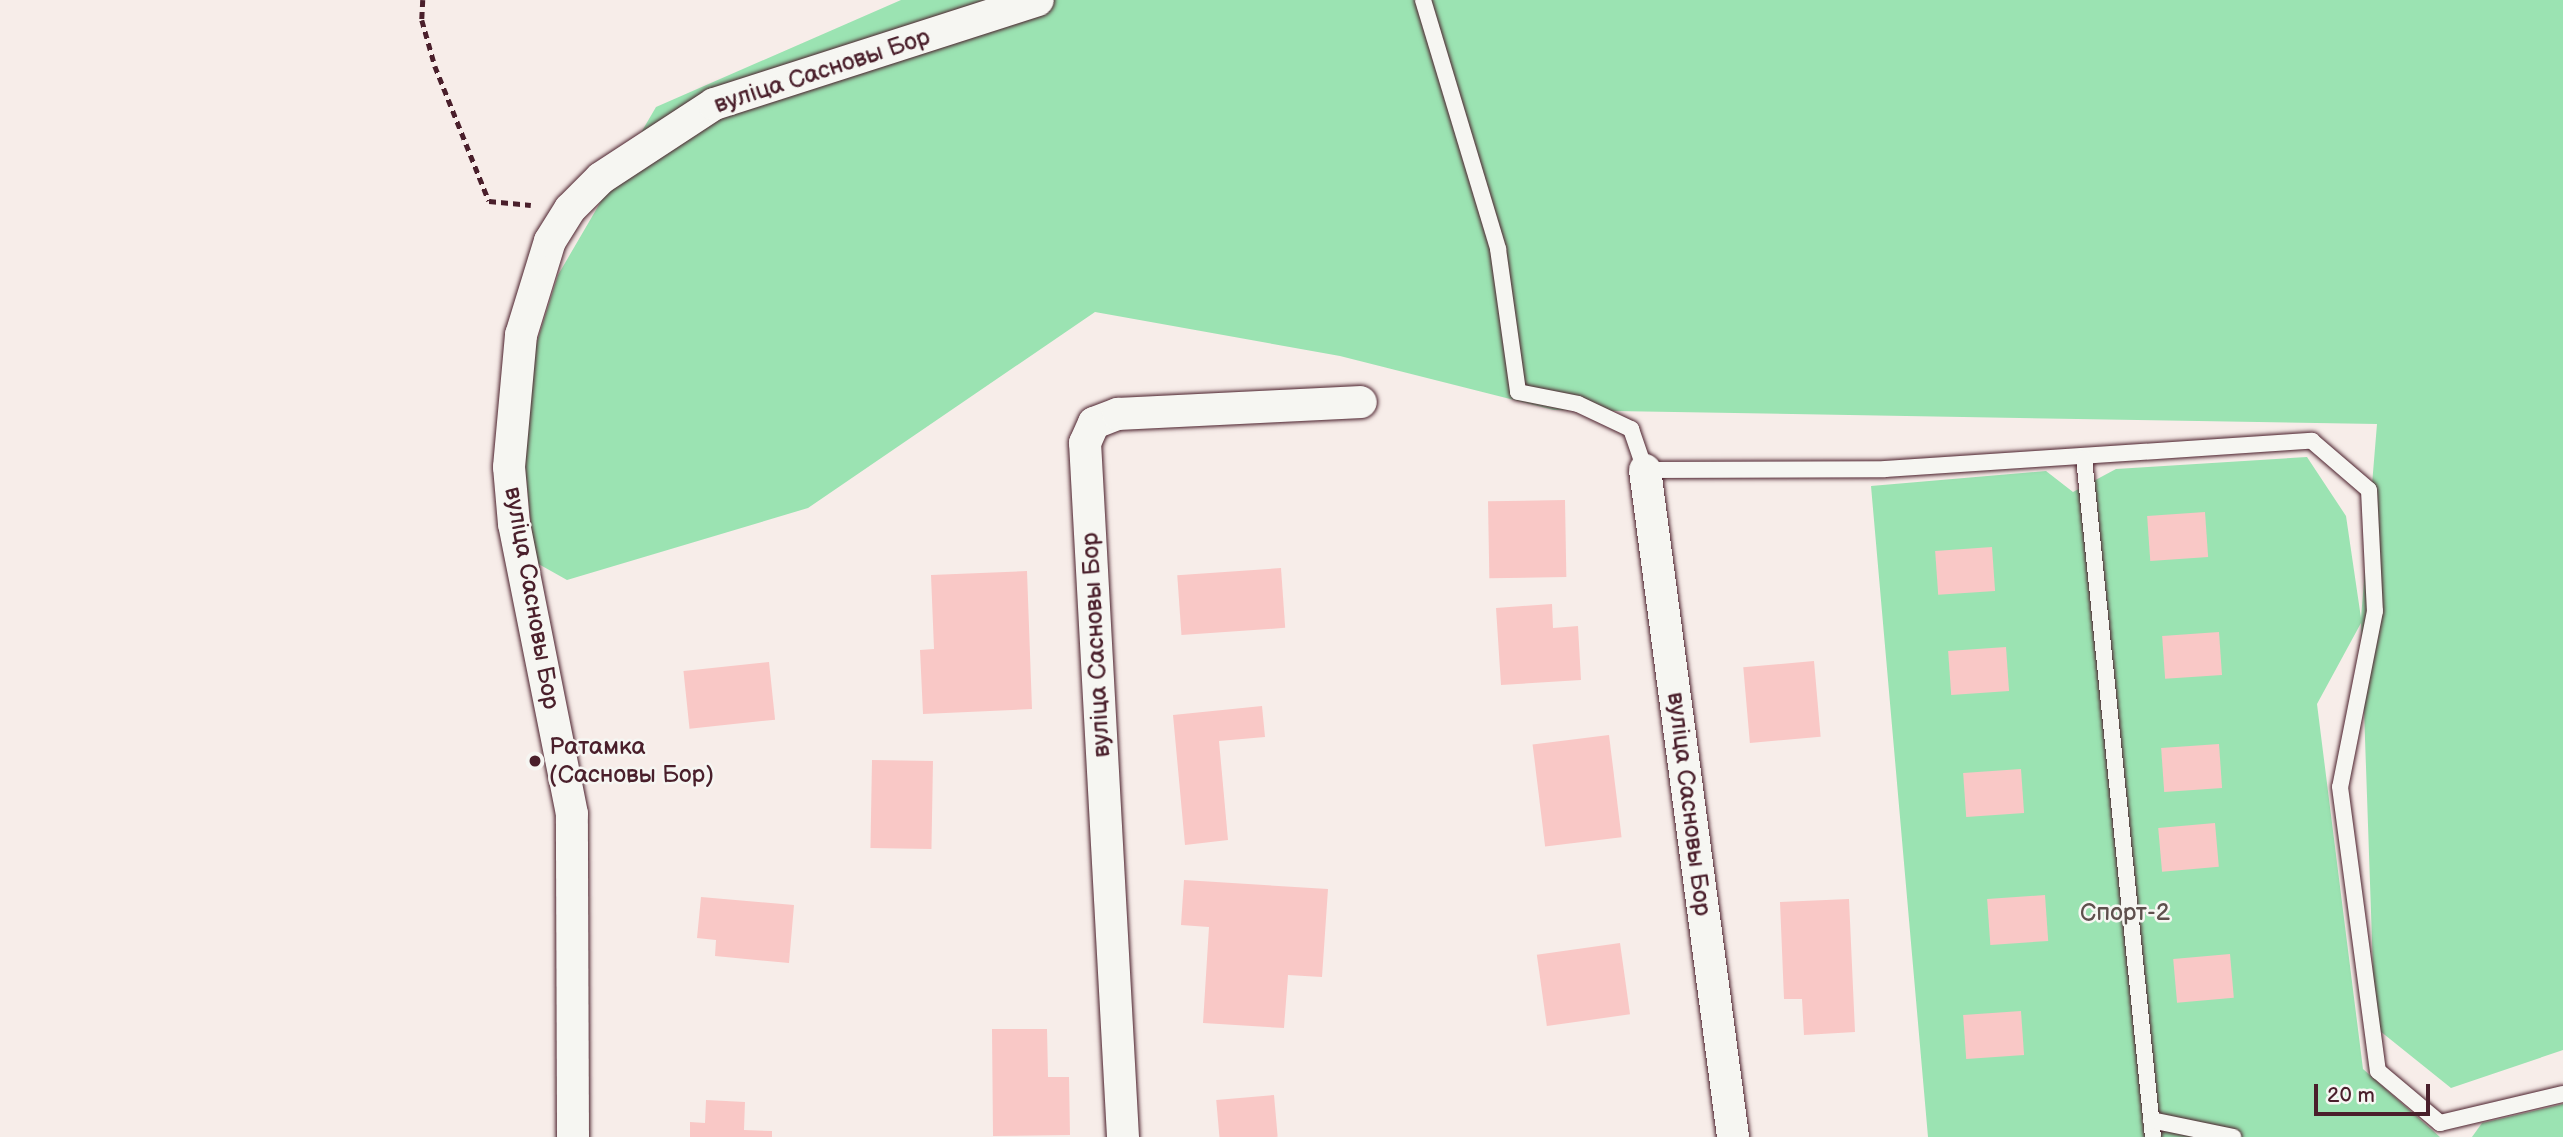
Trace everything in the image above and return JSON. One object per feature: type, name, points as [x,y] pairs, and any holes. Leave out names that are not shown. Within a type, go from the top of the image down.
[{"type":"street","name":"вуліца Сасновы Бор","points":[[573,1137],[572,814],[514,523],[509,467],[521,335],[550,241],[570,209],[601,178],[714,104],[1038,0]]},
{"type":"street","name":"вуліца Сасновы Бор","points":[[1123,1137],[1085,443],[1094,423],[1118,414],[1361,402]]},
{"type":"street","name":"вуліца Сасновы Бор","points":[[1646,470],[1733,1137]]},
{"type":"lane","points":[[1423,0],[1498,249],[1518,392],[1578,404],[1630,429],[1646,470],[1885,468],[2084,458],[2312,441],[2369,490],[2375,611],[2340,787],[2378,1071],[2439,1130],[2563,1094]]},
{"type":"lane","points":[[2084,458],[2153,1137]]},
{"type":"lane","points":[[2151,1120],[2233,1137]]},
{"type":"path","points":[[424,0],[422,20],[435,66],[489,201],[570,209]]},
{"type":"green space","name":"Спорт-2","points":[[901,0],[2563,0],[2563,1050],[2451,1088],[2375,1027],[2361,623],[2317,704],[2363,1069],[2440,1137],[1928,1137],[1871,486],[2046,471],[2073,492],[2116,469],[2307,457],[2346,516],[2361,618],[2377,424],[1554,410],[1340,356],[1095,312],[808,508],[567,580],[535,562],[525,468],[529,367],[558,275],[656,107]]},
{"type":"green space","points":[[2563,1104],[2563,1137],[2472,1137],[2482,1123]]},
{"type":"building","points":[[1565,500],[1566,577],[1489,578],[1488,501]]},
{"type":"building","points":[[2205,512],[2208,557],[2150,561],[2147,516]]},
{"type":"building","points":[[1992,547],[1995,591],[1938,595],[1935,551]]},
{"type":"building","points":[[1281,568],[1285,628],[1181,635],[1177,575]]},
{"type":"building","points":[[1027,571],[1032,709],[923,714],[920,650],[934,649],[931,575]]},
{"type":"building","points":[[1552,604],[1553,628],[1578,626],[1581,680],[1501,685],[1496,608]]},
{"type":"building","points":[[2219,632],[2222,675],[2165,679],[2162,636]]},
{"type":"building","points":[[2006,647],[2009,691],[1951,695],[1948,651]]},
{"type":"building","points":[[1814,661],[1821,737],[1750,743],[1743,667]]},
{"type":"building","points":[[769,662],[775,720],[690,729],[683,671]]},
{"type":"building","points":[[1262,706],[1265,737],[1219,741],[1228,840],[1185,845],[1173,715]]},
{"type":"building","points":[[1609,735],[1622,837],[1545,847],[1533,744]]},
{"type":"building","points":[[2219,744],[2222,788],[2164,792],[2161,748]]},
{"type":"building","points":[[872,760],[933,761],[931,849],[870,848]]},
{"type":"building","points":[[2021,769],[2024,813],[1966,817],[1963,773]]},
{"type":"building","points":[[2215,823],[2219,867],[2162,872],[2158,828]]},
{"type":"building","points":[[1184,880],[1328,889],[1322,977],[1288,975],[1284,1028],[1203,1023],[1209,927],[1181,925]]},
{"type":"building","points":[[2045,895],[2048,941],[1990,945],[1987,899]]},
{"type":"building","points":[[701,897],[794,905],[789,963],[715,956],[716,940],[697,938]]},
{"type":"building","points":[[1849,899],[1855,1032],[1804,1035],[1802,999],[1784,999],[1780,902]]},
{"type":"building","points":[[1620,943],[1630,1014],[1547,1026],[1537,955]]},
{"type":"building","points":[[2230,954],[2234,998],[2177,1003],[2173,959]]},
{"type":"building","points":[[2021,1011],[2024,1055],[1966,1059],[1963,1015]]},
{"type":"building","points":[[992,1029],[1047,1029],[1048,1077],[1069,1077],[1070,1135],[993,1136]]},
{"type":"building","points":[[1274,1095],[1278,1137],[1219,1137],[1216,1100]]},
{"type":"building","points":[[706,1100],[745,1102],[744,1130],[772,1131],[772,1137],[690,1137],[690,1122],[705,1123]]},
{"type":"place","name":"Ратамка (Сасновы Бор)","points":[[535,761]]}]
